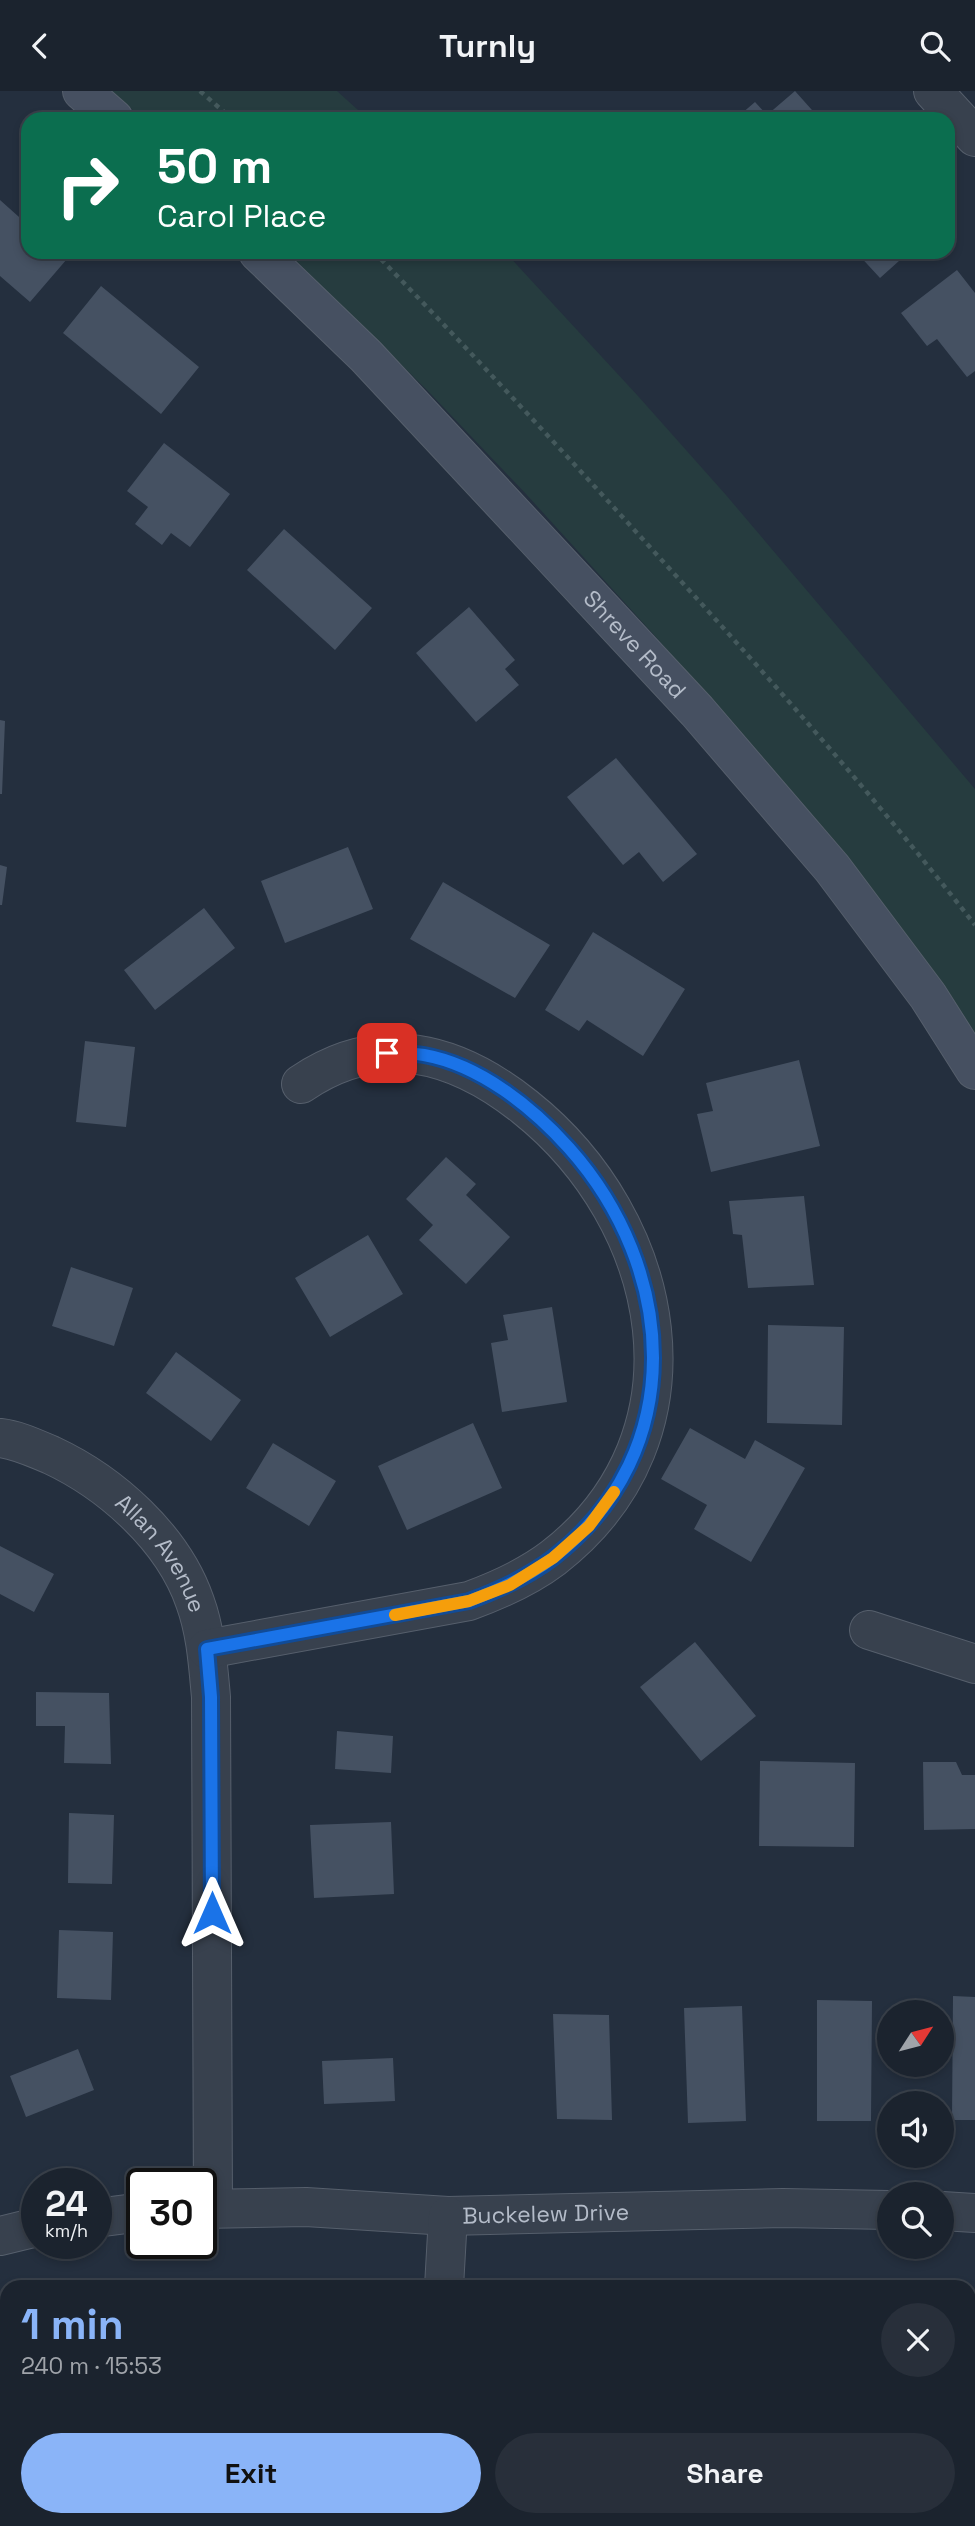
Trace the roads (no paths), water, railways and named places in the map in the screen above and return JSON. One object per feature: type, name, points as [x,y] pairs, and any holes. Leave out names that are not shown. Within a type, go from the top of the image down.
[{"type":"main road","points":[[82,91],[106,112]]},
{"type":"main road","name":"Shreve Road","points":[[265,259],[366,356],[697,711],[832,869],[928,996],[975,1070]]},
{"type":"street","points":[[933,91],[952,112]]},
{"type":"street","points":[[955,115],[975,137]]},
{"type":"street","points":[[207,1649],[469,1601],[510,1585],[553,1558],[589,1526],[621,1482],[640,1440],[651,1392],[653,1336],[645,1286],[628,1237],[587,1168],[551,1128],[506,1092],[458,1065],[423,1055],[387,1053],[349,1060],[301,1084]]},
{"type":"street","name":"Allan Avenue","points":[[0,1439],[26,1444],[80,1469],[122,1499],[157,1536],[195,1601],[207,1649],[211,1711],[207,2168]]},
{"type":"street","points":[[869,1630],[975,1664]]},
{"type":"street","name":"Buckelew Drive","points":[[217,2209],[306,2207],[448,2216],[783,2208],[877,2210]]},
{"type":"street","points":[[954,2212],[975,2213]]},
{"type":"street","points":[[444,2280],[448,2216]]},
{"type":"street","points":[[0,2236],[21,2231]]}]
